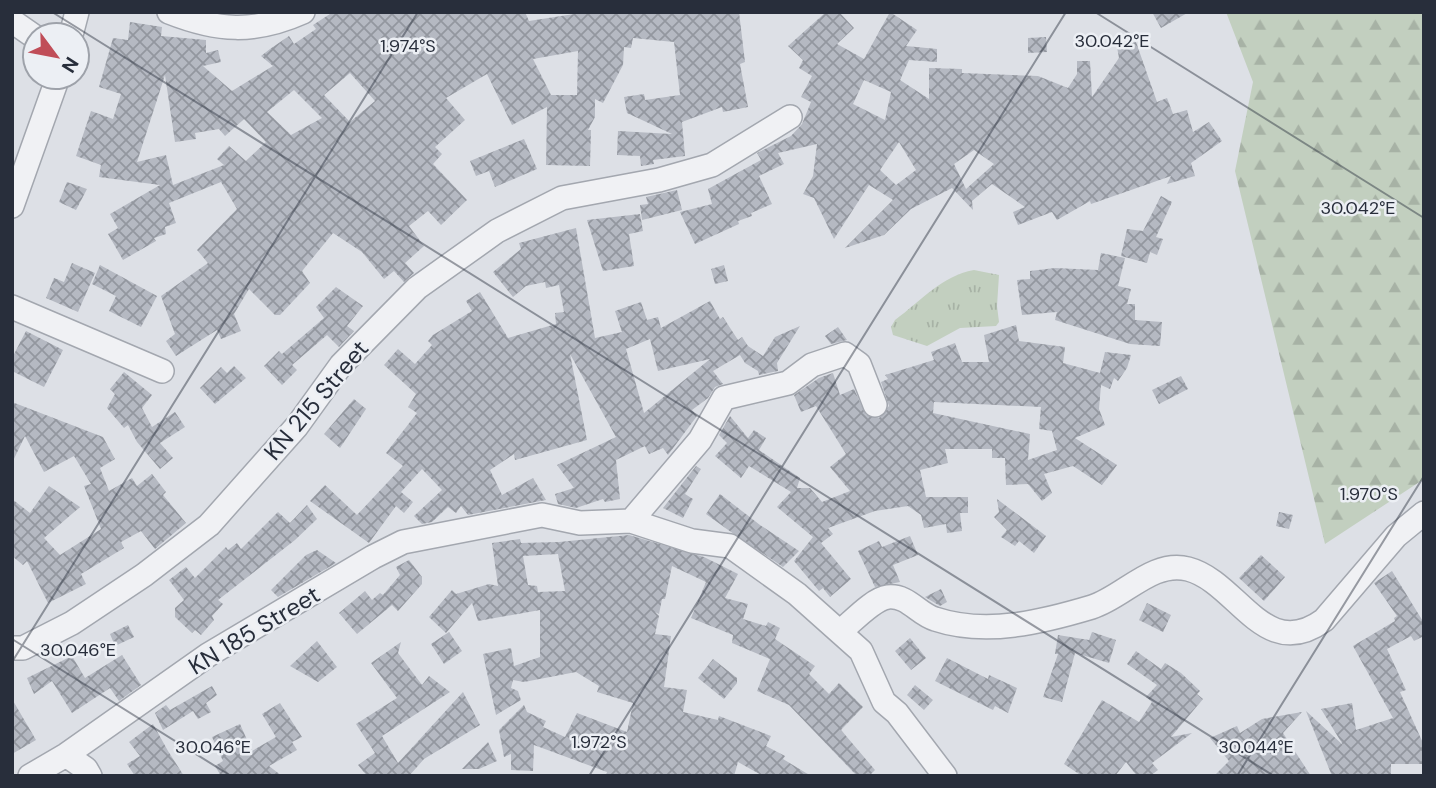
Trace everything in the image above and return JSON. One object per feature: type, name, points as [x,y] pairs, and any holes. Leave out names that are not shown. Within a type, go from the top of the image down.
[{"type":"street","points":[[169,12],[202,25],[251,29],[303,12]]},
{"type":"street","points":[[12,206],[53,91]]},
{"type":"street","name":"KN 215 Street","points":[[12,648],[23,648],[72,623],[144,575],[209,525],[297,426],[341,365],[417,288],[497,230],[562,198],[659,180],[712,165],[790,117]]},
{"type":"street","points":[[12,307],[162,371]]},
{"type":"street","points":[[874,405],[859,364],[845,354],[812,365],[788,383],[724,398],[700,440],[631,521],[692,541],[730,546],[841,631],[861,651],[884,702],[897,713],[945,776]]},
{"type":"street","points":[[841,631],[884,597],[908,602],[931,618],[959,626],[993,627],[1050,620],[1111,601],[1160,570],[1177,567],[1202,574],[1254,617],[1291,635],[1310,630],[1324,620],[1396,536],[1424,513]]},
{"type":"street","name":"KN 185 Street","points":[[30,776],[66,755],[208,655],[403,542],[542,515],[580,523],[631,521]]},
{"type":"street","points":[[66,755],[86,769],[90,776]]},
{"type":"green space","points":[[1226,12],[1424,12],[1424,479],[1325,544],[1235,171],[1253,82]]},
{"type":"green space","points":[[974,270],[999,275],[999,322],[996,326],[960,328],[927,346],[893,335],[891,327],[895,320],[923,297],[941,283]]},
{"type":"building","points":[[333,12],[525,12],[529,21],[587,12],[739,12],[745,62],[740,64],[748,107],[723,112],[722,107],[682,122],[685,156],[653,160],[654,164],[641,166],[640,156],[617,155],[618,131],[672,134],[627,113],[624,97],[644,94],[645,100],[680,95],[674,42],[633,38],[631,48],[624,47],[623,65],[603,103],[595,99],[595,117],[588,130],[591,130],[590,166],[546,165],[547,107],[512,125],[487,74],[446,98],[465,120],[435,147],[442,154],[433,164],[467,200],[441,225],[428,211],[409,226],[424,246],[405,263],[414,273],[404,282],[394,271],[384,279],[362,252],[333,233],[302,271],[310,283],[280,315],[275,315],[249,289],[234,314],[241,331],[221,339],[217,330],[176,356],[166,341],[175,334],[161,296],[208,263],[197,250],[237,209],[221,182],[169,203],[176,223],[165,227],[166,234],[154,238],[156,241],[123,260],[108,234],[118,228],[110,214],[160,185],[99,177],[101,165],[76,156],[91,111],[113,119],[121,94],[99,87],[113,38],[128,40],[130,22],[162,27],[161,36],[206,40],[206,53],[218,50],[221,62],[203,66],[232,91],[273,66],[261,56],[289,36],[294,44],[316,29],[313,25]],"holes":[[[578,51],[577,95],[551,95],[533,59]],[[350,73],[375,101],[350,122],[324,95]],[[165,75],[175,142],[196,139],[195,133],[219,129],[225,136],[244,119],[266,142],[246,161],[229,146],[217,159],[224,165],[173,185],[166,155],[137,162]],[[294,90],[322,118],[291,135],[267,112]]]},
{"type":"building","points":[[826,12],[839,12],[854,28],[837,44],[864,59],[890,12],[917,30],[906,46],[937,49],[937,62],[909,60],[900,80],[929,99],[929,68],[962,69],[962,73],[1038,76],[1068,88],[1077,74],[1077,61],[1090,61],[1092,97],[1119,58],[1117,47],[1136,42],[1157,102],[1167,98],[1173,114],[1187,110],[1193,132],[1209,122],[1222,141],[1191,163],[1195,176],[1167,184],[1171,176],[1091,204],[1090,201],[1057,220],[1052,212],[1018,225],[1013,212],[1025,207],[992,184],[972,201],[973,210],[952,188],[911,209],[884,235],[845,248],[893,200],[869,185],[834,239],[814,198],[803,194],[813,176],[817,144],[778,153],[784,164],[759,176],[772,204],[751,213],[752,216],[738,221],[739,224],[695,244],[680,212],[712,204],[708,189],[761,160],[757,153],[791,136],[802,124],[811,102],[801,97],[812,76],[799,68],[803,60],[788,46]],"holes":[[[864,80],[891,92],[885,120],[853,104]],[[899,142],[916,170],[896,185],[880,170]],[[974,150],[994,164],[966,189],[954,164]]]},
{"type":"building","points":[[1152,12],[1189,12],[1161,28]]},
{"type":"building","points":[[1046,37],[1047,52],[1028,53],[1028,38]]},
{"type":"building","points":[[524,139],[537,169],[495,187],[489,171],[476,176],[470,161]]},
{"type":"building","points":[[67,182],[87,189],[76,210],[59,202]]},
{"type":"building","points":[[677,190],[682,210],[642,220],[640,205],[648,204],[646,197]]},
{"type":"building","points":[[1161,196],[1172,202],[1156,237],[1163,239],[1157,255],[1150,252],[1147,263],[1121,256],[1127,229],[1143,231]]},
{"type":"building","points":[[640,214],[643,231],[629,234],[634,266],[603,271],[587,220]]},
{"type":"building","points":[[576,228],[595,338],[622,332],[615,311],[641,302],[647,320],[658,317],[661,328],[710,301],[720,319],[723,317],[738,340],[742,337],[748,346],[763,356],[775,337],[800,326],[777,363],[778,371],[759,375],[740,355],[713,371],[723,384],[715,387],[708,398],[692,410],[697,416],[668,455],[663,448],[649,454],[645,446],[616,460],[620,499],[605,502],[603,499],[576,508],[558,504],[555,494],[574,488],[557,465],[616,437],[570,354],[587,440],[515,460],[514,454],[490,470],[502,495],[533,478],[546,500],[468,515],[461,506],[456,513],[448,507],[432,522],[422,524],[414,516],[442,490],[422,469],[401,492],[413,502],[404,513],[396,506],[369,543],[310,501],[325,485],[357,515],[403,466],[386,453],[417,413],[408,407],[416,394],[384,365],[398,349],[415,364],[432,345],[428,341],[433,335],[472,311],[466,301],[480,292],[508,338],[556,324],[555,313],[564,312],[559,285],[546,288],[545,282],[526,286],[513,297],[493,272],[521,249],[519,243]],"holes":[[[650,339],[658,371],[710,359],[644,413],[626,349]]]},
{"type":"building","points":[[1101,253],[1125,258],[1118,286],[1131,289],[1127,304],[1135,304],[1135,320],[1162,322],[1160,346],[1130,344],[1055,320],[1057,312],[1022,315],[1017,280],[1030,279],[1030,271],[1055,268],[1098,270]]},
{"type":"building","points":[[72,263],[95,273],[78,312],[46,298],[54,278],[64,282]]},
{"type":"building","points":[[100,265],[157,296],[141,327],[109,311],[116,296],[92,284]]},
{"type":"building","points":[[724,265],[728,281],[715,284],[711,269]]},
{"type":"building","points":[[336,287],[363,306],[347,326],[354,331],[339,347],[327,335],[292,365],[297,370],[282,385],[264,366],[279,351],[282,354],[324,318],[316,307]]},
{"type":"building","points":[[1016,325],[1019,341],[1065,347],[1063,363],[1100,373],[1105,352],[1131,355],[1127,368],[1118,381],[1114,378],[1110,389],[1101,385],[1099,409],[1105,425],[1075,438],[1117,465],[1102,485],[1073,466],[1044,474],[1052,493],[1042,501],[1028,484],[1006,485],[1005,458],[992,458],[992,449],[945,449],[948,463],[920,470],[926,497],[968,497],[968,513],[960,513],[962,531],[947,533],[946,524],[924,528],[921,515],[908,506],[875,511],[828,528],[833,534],[821,543],[851,579],[830,597],[823,588],[819,591],[794,561],[813,537],[777,507],[791,492],[749,466],[741,478],[715,456],[727,443],[719,435],[730,416],[748,438],[754,430],[766,438],[759,450],[800,478],[797,488],[810,488],[822,502],[850,491],[830,467],[846,454],[816,406],[801,412],[794,395],[819,378],[833,373],[840,395],[854,389],[866,415],[879,418],[889,406],[881,382],[888,379],[885,375],[934,360],[931,352],[955,343],[962,362],[989,362],[984,335]],"holes":[[[934,402],[1041,407],[1039,429],[1052,431],[1057,450],[1028,460],[1030,434],[933,413]]]},
{"type":"building","points":[[838,327],[847,340],[831,344],[825,336]]},
{"type":"building","points":[[26,331],[63,350],[44,387],[12,371],[12,358]]},
{"type":"building","points":[[234,366],[246,378],[215,404],[200,388],[221,367],[227,373]]},
{"type":"building","points":[[124,372],[152,395],[142,408],[152,427],[175,412],[185,427],[160,443],[173,458],[160,469],[137,442],[128,425],[124,428],[107,408],[115,394],[110,389]]},
{"type":"building","points":[[1181,376],[1188,389],[1159,404],[1152,390]]},
{"type":"building","points":[[354,399],[366,409],[340,448],[324,434]]},
{"type":"building","points":[[12,402],[103,437],[115,459],[100,468],[109,491],[132,478],[137,486],[152,474],[166,492],[163,495],[186,523],[155,549],[141,531],[121,542],[124,548],[81,574],[86,584],[48,603],[27,561],[23,565],[12,556],[12,499],[30,513],[49,486],[80,507],[44,538],[60,555],[101,529],[84,486],[91,484],[74,456],[44,472],[25,436],[12,463]]},
{"type":"building","points":[[696,466],[701,469],[685,494],[693,499],[683,518],[663,508]]},
{"type":"building","points":[[720,494],[799,551],[783,567],[706,514]]},
{"type":"building","points":[[997,499],[1046,536],[1034,553],[1019,541],[1015,546],[1001,537],[1007,530],[994,517],[999,512]]},
{"type":"building","points":[[307,505],[317,519],[295,540],[218,600],[223,604],[201,635],[195,630],[192,633],[175,617],[175,608],[184,600],[169,580],[186,567],[195,578],[226,547],[228,550],[237,543],[241,549],[278,512],[290,523]]},
{"type":"building","points":[[1279,512],[1293,515],[1289,529],[1276,526]]},
{"type":"building","points":[[629,535],[704,557],[738,574],[725,598],[748,604],[743,619],[766,626],[768,622],[780,628],[775,639],[815,666],[809,674],[829,694],[839,683],[863,707],[841,730],[875,770],[869,776],[857,776],[789,705],[757,691],[770,659],[732,643],[733,635],[691,618],[706,582],[672,566],[665,599],[662,599],[659,614],[655,612],[659,616],[655,634],[671,636],[664,687],[687,690],[683,712],[718,720],[719,716],[771,736],[766,746],[785,756],[783,759],[811,776],[763,776],[738,762],[734,776],[606,776],[607,772],[534,745],[533,771],[511,770],[511,754],[504,757],[499,730],[524,705],[527,712],[546,721],[543,727],[565,737],[577,713],[627,732],[633,703],[597,692],[599,686],[576,672],[524,682],[513,680],[511,688],[518,691],[521,700],[496,715],[483,654],[511,648],[514,666],[540,657],[540,610],[478,621],[472,603],[446,633],[429,617],[452,590],[456,594],[489,584],[498,586],[492,543],[520,539],[521,543]],"holes":[[[558,554],[565,591],[538,592],[537,586],[528,585],[523,556]]]},
{"type":"building","points":[[910,536],[918,555],[893,565],[900,582],[875,587],[858,551],[879,541],[882,547]]},
{"type":"building","points":[[317,550],[336,563],[278,597],[271,590],[306,555]]},
{"type":"building","points":[[1261,555],[1285,577],[1264,601],[1239,578]]},
{"type":"building","points":[[409,560],[422,577],[422,584],[398,611],[392,605],[357,634],[339,613],[365,591],[372,600],[380,593],[383,595],[400,575],[396,567]]},
{"type":"building","points":[[1392,571],[1424,623],[1424,636],[1414,641],[1411,636],[1387,649],[1406,690],[1400,692],[1423,743],[1422,764],[1391,764],[1391,776],[1332,776],[1306,711],[1343,745],[1321,709],[1352,703],[1356,730],[1393,718],[1353,646],[1395,621],[1397,616],[1374,583]]},
{"type":"building","points":[[941,589],[947,602],[940,606],[925,597]]},
{"type":"building","points":[[1147,603],[1171,615],[1163,632],[1139,620]]},
{"type":"building","points":[[128,625],[134,637],[115,646],[110,634]]},
{"type":"building","points":[[449,632],[462,651],[444,664],[431,644]]},
{"type":"building","points":[[1092,632],[1116,640],[1109,663],[1075,653],[1062,702],[1043,697],[1058,654],[1055,654],[1058,635],[1089,640]]},
{"type":"building","points":[[910,638],[926,658],[911,670],[895,651]]},
{"type":"building","points":[[317,641],[337,667],[318,682],[290,666]]},
{"type":"building","points":[[401,642],[398,653],[422,685],[429,676],[450,692],[382,736],[398,763],[463,692],[480,725],[424,759],[409,776],[367,776],[358,765],[375,753],[356,724],[397,698],[371,663]]},
{"type":"building","points":[[1136,651],[1161,669],[1165,663],[1181,673],[1200,691],[1197,694],[1203,699],[1171,737],[1192,733],[1152,763],[1158,770],[1150,776],[1137,776],[1126,762],[1115,776],[1082,776],[1064,764],[1102,700],[1139,722],[1152,702],[1146,697],[1157,685],[1127,664]]},
{"type":"building","points":[[122,655],[141,685],[119,701],[110,688],[72,713],[52,681],[34,694],[27,678],[72,656],[85,678]]},
{"type":"building","points":[[947,658],[988,679],[989,675],[1017,688],[1008,713],[995,706],[993,710],[935,681]]},
{"type":"building","points":[[713,659],[737,678],[737,683],[724,699],[698,678]]},
{"type":"building","points":[[915,685],[933,700],[924,710],[907,695]]},
{"type":"building","points":[[212,686],[217,695],[206,703],[211,712],[198,719],[193,711],[163,730],[155,713],[166,705],[170,710]]},
{"type":"building","points":[[12,699],[36,740],[12,754]]},
{"type":"building","points":[[280,703],[302,737],[292,742],[297,750],[269,766],[282,776],[221,776],[215,766],[223,761],[212,737],[240,724],[252,751],[276,737],[262,714]]},
{"type":"building","points":[[1302,712],[1283,733],[1311,776],[1214,776],[1229,761],[1210,738],[1237,726],[1240,733],[1262,719]]},
{"type":"building","points":[[153,724],[184,776],[135,776],[127,764],[140,756],[129,742]]},
{"type":"building","points":[[488,742],[497,761],[479,769],[462,769]]}]
